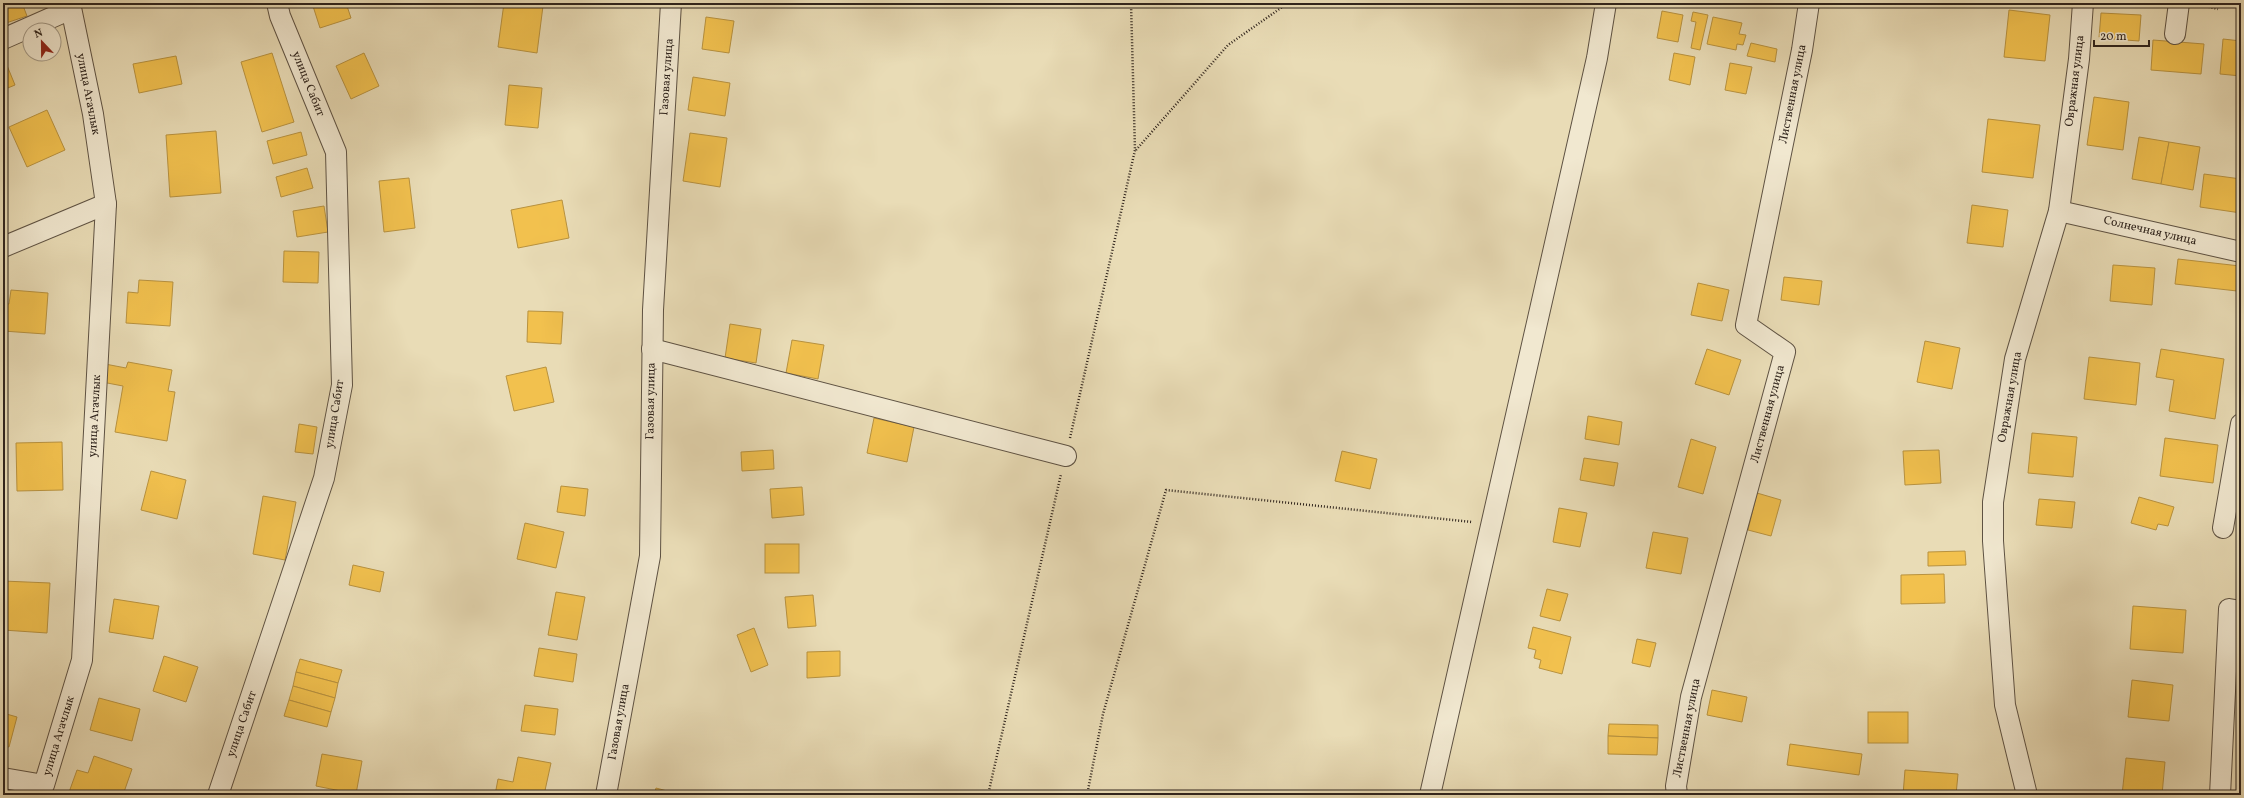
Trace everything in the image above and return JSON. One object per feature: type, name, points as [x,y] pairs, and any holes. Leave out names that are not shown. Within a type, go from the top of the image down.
[{"type":"street","name":"улица Сабит","points":[[218,795],[324,478],[342,385],[336,152],[280,16],[277,3]]},
{"type":"street","name":"Газовая улица","points":[[606,795],[650,556],[652,310],[671,3]]},
{"type":"street","points":[[1430,795],[1490,524],[1597,58],[1606,3]]},
{"type":"street","name":"Лиственная улица","points":[[1677,795],[1676,786],[1691,697],[1785,352],[1746,325],[1800,58],[1808,3]]},
{"type":"street","name":"Овражная улица","points":[[2027,795],[2005,705],[1993,541],[1993,502],[2015,360],[2059,211],[2079,59],[2083,3]]},
{"type":"street","points":[[2175,34],[2179,3]]},
{"type":"street","points":[[3,39],[70,6]]},
{"type":"street","name":"улица Агачлык","points":[[3,778],[42,790],[82,660],[106,204],[92,114],[70,6]]},
{"type":"street","points":[[3,247],[106,204]]},
{"type":"street","name":"Солнечная улица","points":[[2059,211],[2241,252]]},
{"type":"street","points":[[652,349],[1066,456]]},
{"type":"street","points":[[2223,528],[2241,424]]},
{"type":"street","points":[[2220,795],[2229,609],[2241,611]]},
{"type":"path","points":[[988,795],[1135,150],[1131,3]]},
{"type":"path","points":[[1135,150],[1228,45],[1288,3]]},
{"type":"path","points":[[2194,3],[2218,8]]},
{"type":"path","points":[[1087,795],[1103,714],[1166,490],[1490,524]]},
{"type":"building: Homes","points":[[3,3],[22,3],[27,16],[3,24]]},
{"type":"building: Homes","points":[[312,3],[346,3],[351,18],[320,28]]},
{"type":"building: Homes","points":[[504,3],[543,6],[537,53],[498,47]]},
{"type":"building: Homes","points":[[2009,10],[2050,15],[2045,61],[2004,57]]},
{"type":"building: Homes","points":[[1662,11],[1683,15],[1678,42],[1657,38]]},
{"type":"building: Homes","points":[[1693,12],[1708,15],[1700,50],[1691,48],[1696,22],[1691,21]]},
{"type":"building: Homes","points":[[2101,13],[2141,15],[2139,41],[2099,38]]},
{"type":"building: Homes","points":[[706,17],[734,21],[729,53],[702,49]]},
{"type":"building: Homes","points":[[1713,17],[1742,23],[1739,34],[1746,35],[1743,45],[1737,44],[1736,50],[1707,44]]},
{"type":"building: Homes","points":[[2223,39],[2241,41],[2241,76],[2220,74]]},
{"type":"building: Homes","points":[[2153,40],[2204,44],[2201,74],[2151,70]]},
{"type":"building: Homes","points":[[1751,43],[1777,49],[1775,62],[1747,56]]},
{"type":"building: Homes","points":[[272,53],[294,122],[262,132],[241,62]]},
{"type":"building: Homes","points":[[364,53],[379,86],[351,99],[336,66]]},
{"type":"building: Homes","points":[[1674,53],[1695,57],[1690,85],[1669,80]]},
{"type":"building: Homes","points":[[176,56],[182,84],[139,93],[133,64]]},
{"type":"building: Homes","points":[[6,63],[15,85],[3,90],[3,64]]},
{"type":"building: Homes","points":[[1730,63],[1752,67],[1746,94],[1725,90]]},
{"type":"building: Homes","points":[[693,77],[730,83],[725,116],[688,110]]},
{"type":"building: Homes","points":[[509,85],[542,88],[538,128],[505,125]]},
{"type":"building: Homes","points":[[2094,97],[2129,102],[2123,150],[2087,145]]},
{"type":"building: Homes","points":[[47,110],[65,150],[27,167],[9,127]]},
{"type":"building: Homes","points":[[1988,119],[2040,125],[2033,178],[1982,172]]},
{"type":"building: Homes","points":[[216,131],[221,193],[170,197],[166,135]]},
{"type":"building: Homes","points":[[301,132],[307,155],[273,164],[267,141]]},
{"type":"building: Homes","points":[[690,133],[727,138],[720,187],[683,181]]},
{"type":"building: Homes","points":[[2139,137],[2169,142],[2161,184],[2132,179]]},
{"type":"building: Homes","points":[[2169,142],[2200,147],[2193,190],[2161,184]]},
{"type":"building: Homes","points":[[307,168],[313,188],[281,197],[276,177]]},
{"type":"building: Homes","points":[[2204,174],[2241,179],[2241,213],[2200,207]]},
{"type":"building: Homes","points":[[409,178],[415,228],[384,232],[379,181]]},
{"type":"building: Homes","points":[[562,200],[569,238],[518,248],[511,210]]},
{"type":"building: Homes","points":[[1972,205],[2008,210],[2003,247],[1967,243]]},
{"type":"building: Homes","points":[[324,206],[328,232],[297,237],[293,211]]},
{"type":"building: Homes","points":[[284,251],[319,252],[318,283],[283,282]]},
{"type":"building: Homes","points":[[2178,259],[2240,266],[2237,291],[2175,284]]},
{"type":"building: Homes","points":[[2113,265],[2155,268],[2152,305],[2110,301]]},
{"type":"building: Homes","points":[[1784,277],[1822,281],[1819,305],[1781,300]]},
{"type":"building: Homes","points":[[139,280],[173,282],[170,326],[126,323],[128,292],[138,293]]},
{"type":"building: Homes","points":[[1698,283],[1729,290],[1722,321],[1691,315]]},
{"type":"building: Homes","points":[[11,290],[48,293],[45,334],[3,331],[3,304],[9,304]]},
{"type":"building: Homes","points":[[528,311],[563,312],[561,344],[527,342]]},
{"type":"building: Homes","points":[[730,324],[761,329],[756,363],[725,358]]},
{"type":"building: Homes","points":[[792,340],[824,345],[818,379],[786,373]]},
{"type":"building: Homes","points":[[1925,341],[1960,348],[1952,389],[1917,382]]},
{"type":"building: Homes","points":[[1707,349],[1741,360],[1729,395],[1695,384]]},
{"type":"building: Homes","points":[[2161,349],[2224,359],[2215,419],[2169,411],[2174,380],[2156,377]]},
{"type":"building: Homes","points":[[2089,357],[2140,363],[2136,405],[2084,399]]},
{"type":"building: Homes","points":[[128,362],[172,370],[168,391],[175,392],[167,441],[115,432],[123,386],[102,382],[105,364],[126,368]]},
{"type":"building: Homes","points":[[546,367],[554,402],[514,411],[506,376]]},
{"type":"building: Homes","points":[[1588,416],[1622,422],[1619,445],[1585,439]]},
{"type":"building: Homes","points":[[874,418],[914,427],[907,462],[867,453]]},
{"type":"building: Homes","points":[[299,424],[317,427],[313,454],[295,452]]},
{"type":"building: Homes","points":[[2032,433],[2077,437],[2073,477],[2028,473]]},
{"type":"building: Homes","points":[[2165,438],[2218,445],[2213,483],[2160,476]]},
{"type":"building: Homes","points":[[1691,439],[1716,447],[1703,494],[1678,487]]},
{"type":"building: Homes","points":[[62,442],[63,490],[17,491],[16,443]]},
{"type":"building: Homes","points":[[773,450],[774,469],[742,471],[741,452]]},
{"type":"building: Homes","points":[[1939,450],[1941,483],[1905,485],[1903,451]]},
{"type":"building: Homes","points":[[1342,451],[1377,459],[1370,489],[1335,481]]},
{"type":"building: Homes","points":[[1584,458],[1618,463],[1614,486],[1580,480]]},
{"type":"building: Homes","points":[[151,471],[186,480],[177,519],[141,510]]},
{"type":"building: Homes","points":[[561,486],[588,489],[585,516],[557,512]]},
{"type":"building: Homes","points":[[802,487],[804,515],[772,518],[770,489]]},
{"type":"building: Homes","points":[[1757,493],[1781,500],[1771,536],[1748,530]]},
{"type":"building: Homes","points":[[263,496],[296,502],[285,560],[253,554]]},
{"type":"building: Homes","points":[[2139,497],[2174,507],[2168,526],[2158,524],[2156,530],[2131,523]]},
{"type":"building: Homes","points":[[2039,499],[2075,502],[2072,528],[2036,525]]},
{"type":"building: Homes","points":[[1559,508],[1587,513],[1580,547],[1553,542]]},
{"type":"building: Homes","points":[[525,523],[564,532],[556,568],[517,559]]},
{"type":"building: Homes","points":[[1653,532],[1688,538],[1681,574],[1646,568]]},
{"type":"building: Homes","points":[[765,544],[799,544],[799,573],[765,573]]},
{"type":"building: Homes","points":[[1965,551],[1966,565],[1928,566],[1928,552]]},
{"type":"building: Homes","points":[[353,565],[384,572],[380,592],[349,585]]},
{"type":"building: Homes","points":[[1944,574],[1945,603],[1901,604],[1901,575]]},
{"type":"building: Homes","points":[[3,581],[50,583],[47,633],[3,630]]},
{"type":"building: Homes","points":[[1547,589],[1568,594],[1560,621],[1540,616]]},
{"type":"building: Homes","points":[[556,592],[585,597],[577,640],[548,635]]},
{"type":"building: Homes","points":[[813,595],[816,626],[788,628],[785,597]]},
{"type":"building: Homes","points":[[114,599],[159,606],[153,639],[109,632]]},
{"type":"building: Homes","points":[[2133,606],[2186,610],[2183,653],[2130,649]]},
{"type":"building: Homes","points":[[1533,627],[1571,637],[1562,674],[1539,668],[1541,660],[1534,658],[1536,650],[1528,648]]},
{"type":"building: Homes","points":[[754,628],[768,665],[751,672],[737,635]]},
{"type":"building: Homes","points":[[1637,639],[1656,643],[1650,667],[1632,663]]},
{"type":"building: Homes","points":[[539,648],[577,654],[573,682],[534,676]]},
{"type":"building: Homes","points":[[840,651],[840,676],[807,678],[807,652]]},
{"type":"building: Homes","points":[[164,656],[198,667],[186,702],[153,691]]},
{"type":"building: Homes","points":[[300,659],[342,670],[338,683],[296,672]]},
{"type":"building: Homes","points":[[296,672],[338,683],[335,698],[293,686]]},
{"type":"building: Homes","points":[[2132,680],[2173,685],[2169,721],[2128,717]]},
{"type":"building: Homes","points":[[293,686],[335,698],[331,712],[289,700]]},
{"type":"building: Homes","points":[[1712,690],[1747,697],[1742,722],[1707,715]]},
{"type":"building: Homes","points":[[99,698],[140,709],[132,741],[90,730]]},
{"type":"building: Homes","points":[[289,700],[331,712],[327,727],[284,716]]},
{"type":"building: Homes","points":[[525,705],[558,709],[555,735],[521,731]]},
{"type":"building: Homes","points":[[1868,712],[1908,712],[1908,743],[1868,743]]},
{"type":"building: Homes","points":[[3,713],[17,717],[9,747],[3,746]]},
{"type":"building: Homes","points":[[1609,724],[1658,725],[1658,738],[1608,736]]},
{"type":"building: Homes","points":[[1608,736],[1658,738],[1657,755],[1608,754]]},
{"type":"building: Homes","points":[[1790,744],[1862,754],[1859,775],[1787,765]]},
{"type":"building: Homes","points":[[322,754],[362,761],[356,794],[316,786]]},
{"type":"building: Homes","points":[[94,756],[132,769],[123,795],[68,795],[77,770],[88,773]]},
{"type":"building: Homes","points":[[518,757],[551,763],[544,795],[495,795],[498,779],[513,782]]},
{"type":"building: Homes","points":[[2126,758],[2165,762],[2162,795],[2122,795]]},
{"type":"building: Homes","points":[[1905,770],[1958,774],[1956,795],[1903,795]]},
{"type":"building: Homes","points":[[656,788],[682,795],[654,795]]},
{"type":"building: Shops","points":[[1952,3],[1966,3],[1966,6]]}]
